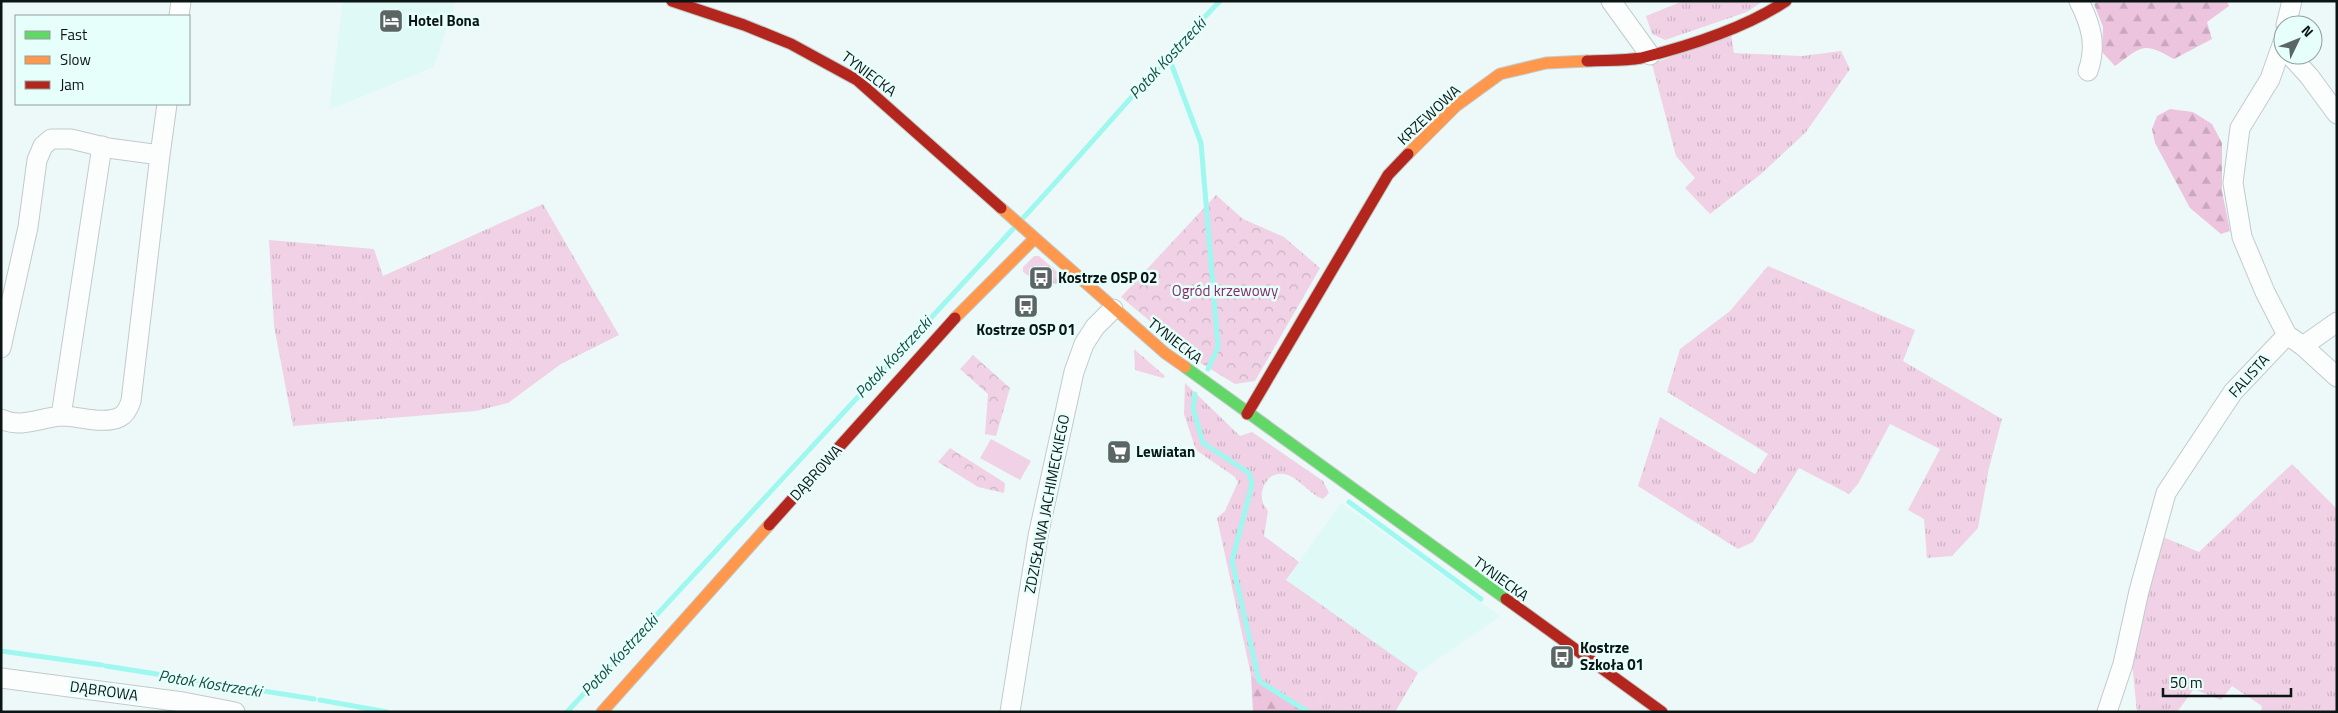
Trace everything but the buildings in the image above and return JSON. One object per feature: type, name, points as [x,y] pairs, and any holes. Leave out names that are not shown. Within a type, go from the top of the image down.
[{"type":"street","points":[[180,15],[181,1]]},
{"type":"street","name":"TYNIECKA","points":[[672,1],[775,36],[844,72],[873,93],[1113,309],[1165,353],[1246,414],[1662,712]]},
{"type":"street","points":[[1611,1],[1650,55]]},
{"type":"street","name":"KRZEWOWA","points":[[1246,414],[1388,175],[1456,106],[1500,74],[1546,63],[1639,58],[1716,34],[1774,9],[1786,1]]},
{"type":"street","points":[[2079,1],[2089,21],[2094,45],[2088,71]]},
{"type":"street","points":[[2288,15],[2292,1]]},
{"type":"street","points":[[2276,65],[2270,79],[2240,128],[2234,183],[2242,237],[2264,292],[2286,335],[2303,346],[2337,377]]},
{"type":"street","points":[[2299,65],[2337,114]]},
{"type":"street","points":[[1,419],[13,424],[61,416],[108,420],[121,417],[126,412],[131,401],[167,105]]},
{"type":"street","points":[[1,348],[28,228],[37,160],[43,146],[51,139],[64,139],[160,155]]},
{"type":"street","points":[[61,416],[102,146]]},
{"type":"street","name":"DĄBROWA","points":[[602,712],[971,300],[1035,238]]},
{"type":"street","name":"ZDZISŁAWA JACHIMECKIEGO","points":[[1010,712],[1038,536],[1074,372],[1084,344],[1095,327],[1113,309]]},
{"type":"street","points":[[2303,346],[2337,322]]},
{"type":"street","name":"FALISTA","points":[[2107,712],[2123,664],[2139,591],[2166,494],[2233,392],[2286,335]]},
{"type":"street","name":"DĄBROWA","points":[[1,678],[236,712]]},
{"type":"shaded area","points":[[343,1],[456,1],[434,67],[329,110]]},
{"type":"shaded area","points":[[1341,503],[1500,616],[1418,673],[1360,634],[1286,580]]},
{"type":"green space","points":[[1683,1],[1763,1],[1747,12],[1665,40],[1652,34],[1646,16]]},
{"type":"green space","points":[[2100,1],[2227,1],[2229,6],[2207,22],[2212,39],[2174,59],[2156,50],[2143,48],[2137,50],[2115,66],[2102,52],[2103,27],[2094,4]]},
{"type":"green space","points":[[1731,34],[1734,53],[1802,56],[1841,51],[1850,69],[1806,132],[1761,174],[1710,214],[1685,188],[1695,178],[1676,156],[1652,64]]},
{"type":"green space","points":[[2170,109],[2193,112],[2212,124],[2222,143],[2222,191],[2230,231],[2221,234],[2190,208],[2155,143],[2152,129],[2157,116]]},
{"type":"green space","name":"Ogród krzewowy","points":[[1216,195],[1243,219],[1284,237],[1320,268],[1255,381],[1235,384],[1199,362],[1121,297]]},
{"type":"green space","points":[[543,204],[619,335],[561,364],[508,403],[476,411],[293,426],[274,326],[269,240],[374,249],[383,276]]},
{"type":"green space","points":[[1034,256],[1039,256],[1063,277],[1062,280],[1056,284],[1030,277],[1023,272],[1023,267]]},
{"type":"green space","points":[[1768,266],[1915,330],[1903,361],[2002,419],[1989,468],[1978,528],[1952,556],[1927,558],[1924,519],[1908,510],[1940,449],[1890,424],[1858,484],[1849,494],[1799,468],[1753,542],[1738,549],[1638,486],[1660,417],[1755,474],[1768,454],[1667,392],[1680,349],[1730,311]]},
{"type":"green space","points":[[1134,349],[1165,376],[1163,378],[1135,370]]},
{"type":"green space","points":[[973,355],[1010,388],[996,436],[985,434],[988,394],[960,369]]},
{"type":"green space","points":[[1185,383],[1240,436],[1252,432],[1323,481],[1329,493],[1323,499],[1293,477],[1279,474],[1270,477],[1262,492],[1263,502],[1268,511],[1264,536],[1299,562],[1286,580],[1418,673],[1395,712],[1306,712],[1251,675],[1217,518],[1225,511],[1238,482],[1235,477],[1196,450],[1184,414]]},
{"type":"green space","points":[[991,439],[1031,461],[1020,480],[980,458]]},
{"type":"green space","points":[[950,448],[1005,483],[1004,493],[978,487],[938,462]]},
{"type":"green space","points":[[2292,464],[2337,509],[2337,712],[2261,712],[2262,706],[2232,686],[2221,700],[2194,689],[2177,712],[2137,712],[2132,663],[2163,537],[2199,552]]},
{"type":"green space","points":[[1251,675],[1306,712],[1253,712]]},
{"type":"waterway","name":"Potok Kostrzecki","points":[[1024,217],[1220,1]]},
{"type":"waterway","points":[[1168,55],[1201,143],[1218,347],[1208,369]]},
{"type":"waterway","name":"Potok Kostrzecki","points":[[567,712],[1013,229]]},
{"type":"waterway","points":[[1195,394],[1193,408],[1203,443],[1249,473],[1252,484],[1232,561],[1259,681],[1308,712]]},
{"type":"waterway","points":[[1349,502],[1481,599]]},
{"type":"waterway","name":"Potok Kostrzecki","points":[[1,651],[102,665]]},
{"type":"waterway","name":"Potok Kostrzecki","points":[[106,666],[314,699]]},
{"type":"waterway","name":"Potok Kostrzecki","points":[[320,700],[387,712]]},
{"type":"traffic: fast","points":[[1185,367],[1506,599]]},
{"type":"traffic: slow","points":[[1408,154],[1456,106],[1500,74],[1546,63],[1587,61]]},
{"type":"traffic: slow","points":[[1001,208],[1165,353],[1185,367]]},
{"type":"traffic: slow","points":[[955,318],[1035,238]]},
{"type":"traffic: slow","points":[[602,712],[769,525]]},
{"type":"traffic: jam","points":[[672,1],[744,25],[791,44],[857,80],[1001,208]]},
{"type":"traffic: jam","points":[[1587,61],[1634,59],[1678,48],[1716,36],[1752,20],[1786,1]]},
{"type":"traffic: jam","points":[[1247,414],[1388,175],[1408,154]]},
{"type":"traffic: jam","points":[[769,525],[955,318]]},
{"type":"traffic: jam","points":[[1506,599],[1662,712]]},
{"type":"place","name":"Hotel Bona","points":[[391,21]]},
{"type":"place","name":"Kostrze OSP 02","points":[[1041,278]]},
{"type":"place","name":"Kostrze OSP 01","points":[[1026,306]]},
{"type":"place","name":"Lewiatan","points":[[1119,452]]},
{"type":"place","name":"Kostrze Szkoła 01","points":[[1562,657]]}]
